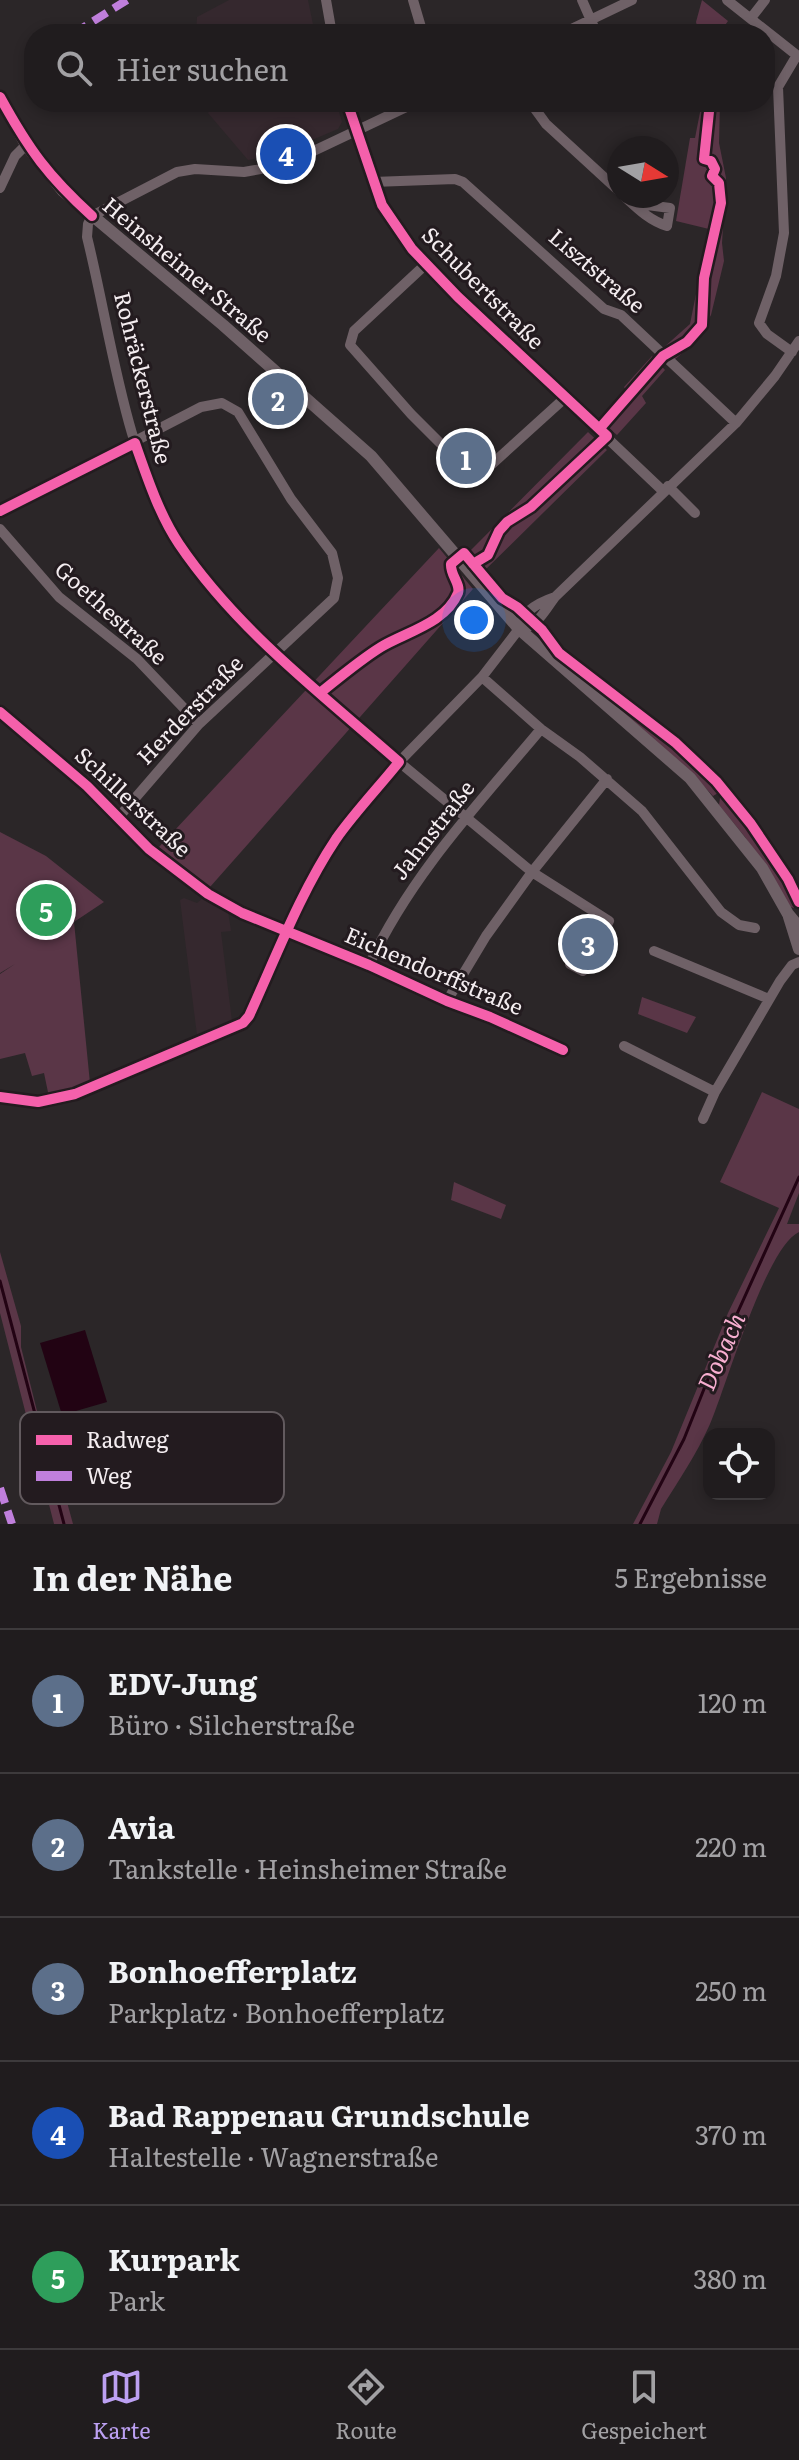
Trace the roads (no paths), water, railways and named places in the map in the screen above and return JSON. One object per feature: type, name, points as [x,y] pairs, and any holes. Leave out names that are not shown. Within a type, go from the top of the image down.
[{"type":"street","points":[[326,0],[330,24]]},
{"type":"street","points":[[413,0],[420,24]]},
{"type":"street","points":[[582,0],[592,24]]},
{"type":"street","points":[[580,24],[632,0]]},
{"type":"street","points":[[727,0],[758,24]]},
{"type":"street","points":[[751,18],[765,0]]},
{"type":"street","points":[[775,37],[798,56],[778,87],[784,233],[776,276],[759,323],[767,334],[792,352]]},
{"type":"street","name":"Heinsheimer Straße","points":[[0,97],[26,145],[63,191],[230,331],[371,456],[519,629],[690,778],[762,868],[788,914],[799,927]]},
{"type":"street","name":"Schubertstraße","points":[[350,112],[382,205],[425,265],[695,513]]},
{"type":"street","points":[[92,216],[177,172],[195,169],[244,172],[269,169],[296,160],[397,112]]},
{"type":"street","points":[[537,112],[546,124],[607,180]]},
{"type":"street","points":[[0,188],[15,156],[26,145]]},
{"type":"street","name":"Lisztstraße","points":[[373,182],[455,179],[463,182],[604,309],[621,315],[736,423]]},
{"type":"street","name":"Rohräckerstraße","points":[[92,216],[87,237],[135,443],[149,483],[178,542],[226,606],[274,652]]},
{"type":"street","points":[[425,265],[354,331],[350,345],[411,414],[470,473],[480,475],[566,397]]},
{"type":"street","points":[[288,931],[309,884],[338,836],[399,762],[482,677],[519,629],[525,615],[542,602],[555,597],[736,423],[799,341]]},
{"type":"street","name":"Herderstraße","points":[[118,818],[199,724],[334,598],[338,568],[332,553],[291,499],[238,412],[222,403],[201,407],[135,443]]},
{"type":"street","points":[[0,511],[135,443]]},
{"type":"street","name":"Goethestraße","points":[[0,529],[59,597],[137,659],[199,724]]},
{"type":"street","points":[[482,677],[642,811],[721,912],[739,925],[755,928]]},
{"type":"street","name":"Schillerstraße","points":[[0,712],[87,786],[149,849],[208,894],[242,913],[288,931]]},
{"type":"street","name":"Jahnstraße","points":[[369,965],[385,931],[410,891],[465,819],[541,729]]},
{"type":"street","points":[[399,762],[532,872],[609,921],[583,971],[570,964],[595,914]]},
{"type":"street","points":[[447,1001],[486,936],[532,872],[607,779]]},
{"type":"street","name":"Heinsheimer Straße","points":[[788,914],[799,949]]},
{"type":"street","name":"Eichendorffstraße","points":[[288,931],[563,1050]]},
{"type":"street","points":[[654,951],[769,999]]},
{"type":"street","points":[[703,1119],[715,1092],[769,999],[792,965],[799,962]]},
{"type":"street","points":[[624,1046],[715,1092]]},
{"type":"waterway","name":"Dobach","points":[[640,1524],[684,1439],[712,1369],[799,1177]]},
{"type":"waterway","points":[[0,1281],[35,1412]]},
{"type":"waterway","points":[[59,1504],[64,1524]]},
{"type":"place","name":"Bad Rappenau Grundschule","points":[[286,154]]},
{"type":"place","name":"Avia","points":[[278,399]]},
{"type":"place","name":"EDV-Jung","points":[[466,458]]},
{"type":"place","name":"Kurpark","points":[[46,910]]},
{"type":"place","name":"Bonhoefferplatz","points":[[588,944]]}]
